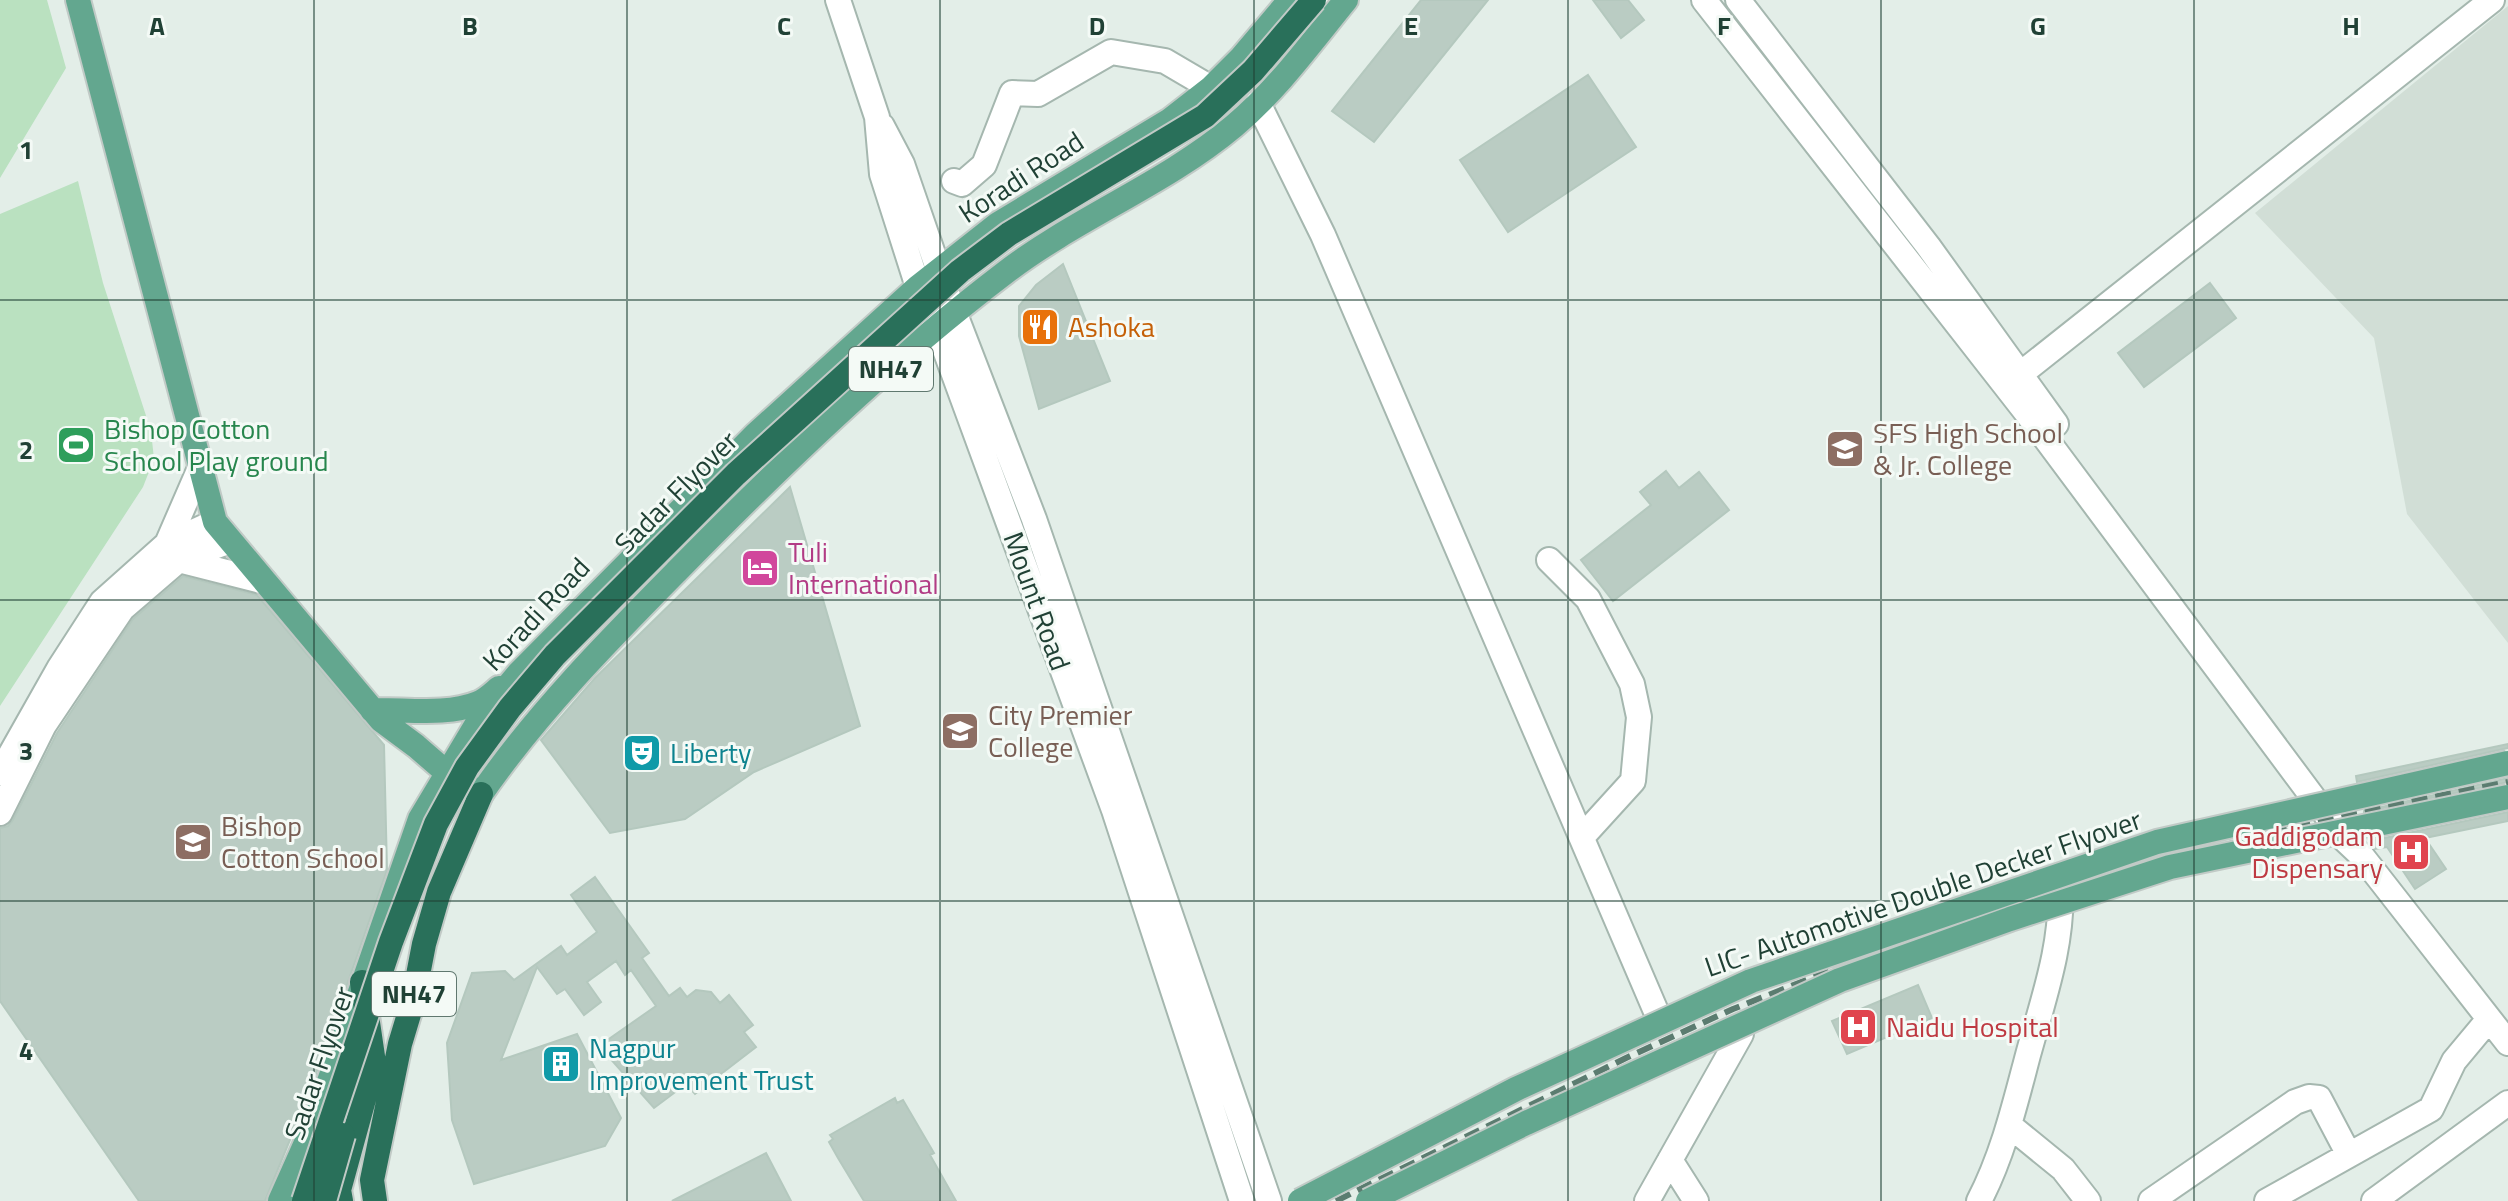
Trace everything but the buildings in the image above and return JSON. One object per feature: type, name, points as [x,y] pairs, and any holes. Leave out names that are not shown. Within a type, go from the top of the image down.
[{"type":"highway","name":"Sadar Flyover","points":[[304,1201],[391,942],[436,824],[467,767],[510,708],[555,655],[736,474],[960,271],[1009,234],[1205,116],[1253,71],[1314,0]]},
{"type":"highway","name":"Sadar Flyover","points":[[324,1201],[357,1084],[448,832],[484,769],[532,705],[706,520],[916,327],[1024,239],[1218,126],[1297,45],[1331,0]]},
{"type":"highway","name":"NH47","points":[[375,1201],[372,1180],[424,944],[439,892],[481,794]]},
{"type":"highway","points":[[341,1201],[339,1190],[374,1063],[362,982]]},
{"type":"main road","points":[[78,0],[200,468],[222,532],[381,720],[446,772],[481,794]]},
{"type":"main road","name":"Koradi Road","points":[[280,1201],[314,1125],[420,819],[478,722],[519,673],[755,435],[938,269],[998,224],[1170,120],[1211,88],[1241,58],[1290,0]]},
{"type":"main road","name":"NH47","points":[[481,794],[511,750],[612,637],[760,487],[946,320],[1007,271],[1071,228],[1189,159],[1234,126],[1301,58],[1346,0]]},
{"type":"main road","points":[[372,710],[422,709],[439,712],[480,703],[519,673]]},
{"type":"main road","points":[[1282,1201],[1497,1088],[1836,939],[2168,831],[2508,756]]},
{"type":"main road","name":"LIC- Automotive Double Decker Flyover","points":[[1300,1201],[1516,1089],[1751,981],[2157,842],[2508,763]]},
{"type":"main road","name":"LIC- Automotive Double Decker Flyover","points":[[1368,1201],[1526,1123],[1840,980],[1982,929],[2170,867],[2508,797]]},
{"type":"main road","points":[[1390,1201],[1522,1132],[1849,985],[2176,873],[2354,843],[2508,805]]},
{"type":"street","name":"Mount Road","points":[[838,0],[877,117],[882,174],[918,287],[946,320],[1114,810],[1242,1201]]},
{"type":"street","points":[[1704,0],[2013,380],[2354,843],[2508,1043]]},
{"type":"street","points":[[1738,0],[1928,246],[2013,380]]},
{"type":"street","points":[[2013,380],[2492,0]]},
{"type":"street","points":[[954,181],[962,184],[984,165],[1012,93],[1038,94],[1111,52],[1165,61],[1211,88]]},
{"type":"street","points":[[1258,103],[1323,235],[1658,1016]]},
{"type":"street","points":[[877,117],[902,164],[938,269],[946,320],[1034,519],[1269,1201]]},
{"type":"street","points":[[0,813],[44,725],[122,609],[173,552],[200,468]]},
{"type":"street","points":[[0,773],[60,667],[102,602],[173,552],[222,532]]},
{"type":"street","points":[[173,552],[265,582]]},
{"type":"street","points":[[1549,560],[1588,599],[1632,684],[1639,717],[1633,781],[1582,837]]},
{"type":"street","points":[[1979,1201],[1991,1178],[2009,1125],[2046,989],[2062,912],[2058,867]]},
{"type":"street","points":[[2267,1201],[2431,1109],[2454,1061],[2489,1019]]},
{"type":"street","points":[[1647,1201],[1741,1034]]},
{"type":"street","points":[[2161,1199],[2295,1102],[2309,1097],[2319,1098],[2349,1155]]},
{"type":"street","points":[[2374,1201],[2508,1103]]},
{"type":"street","points":[[2009,1125],[2063,1169],[2088,1201]]},
{"type":"street","points":[[1670,1160],[1696,1201]]},
{"type":"shaded area","points":[[2508,6],[2508,643],[2407,514],[2374,338],[2255,213]]},
{"type":"green space","points":[[0,0],[47,0],[66,68],[0,178]]},
{"type":"green space","name":"Bishop Cotton School Play ground","points":[[78,181],[103,283],[151,431],[154,459],[143,487],[0,706],[0,214]]},
{"type":"railway","points":[[1309,1201],[1620,1046],[1728,997],[1862,945],[2003,895],[2150,851],[2345,801],[2508,769]]},
{"type":"railway","points":[[1336,1201],[1626,1058],[1733,1009],[1867,956],[2007,907],[2154,863],[2348,814],[2508,782]]},
{"type":"place","name":"Ashoka","points":[[1040,327]]},
{"type":"place","name":"Bishop Cotton School Play ground","points":[[76,445]]},
{"type":"place","name":"SFS High School & Jr. College","points":[[1845,449]]},
{"type":"place","name":"Tuli International","points":[[760,568]]},
{"type":"place","name":"City Premier College","points":[[960,731]]},
{"type":"place","name":"Liberty","points":[[642,753]]},
{"type":"place","name":"Bishop Cotton School","points":[[193,842]]},
{"type":"place","name":"Gaddigodam Dispensary","points":[[2411,852]]},
{"type":"place","name":"Naidu Hospital","points":[[1858,1027]]},
{"type":"place","name":"Nagpur Improvement Trust","points":[[561,1064]]}]
